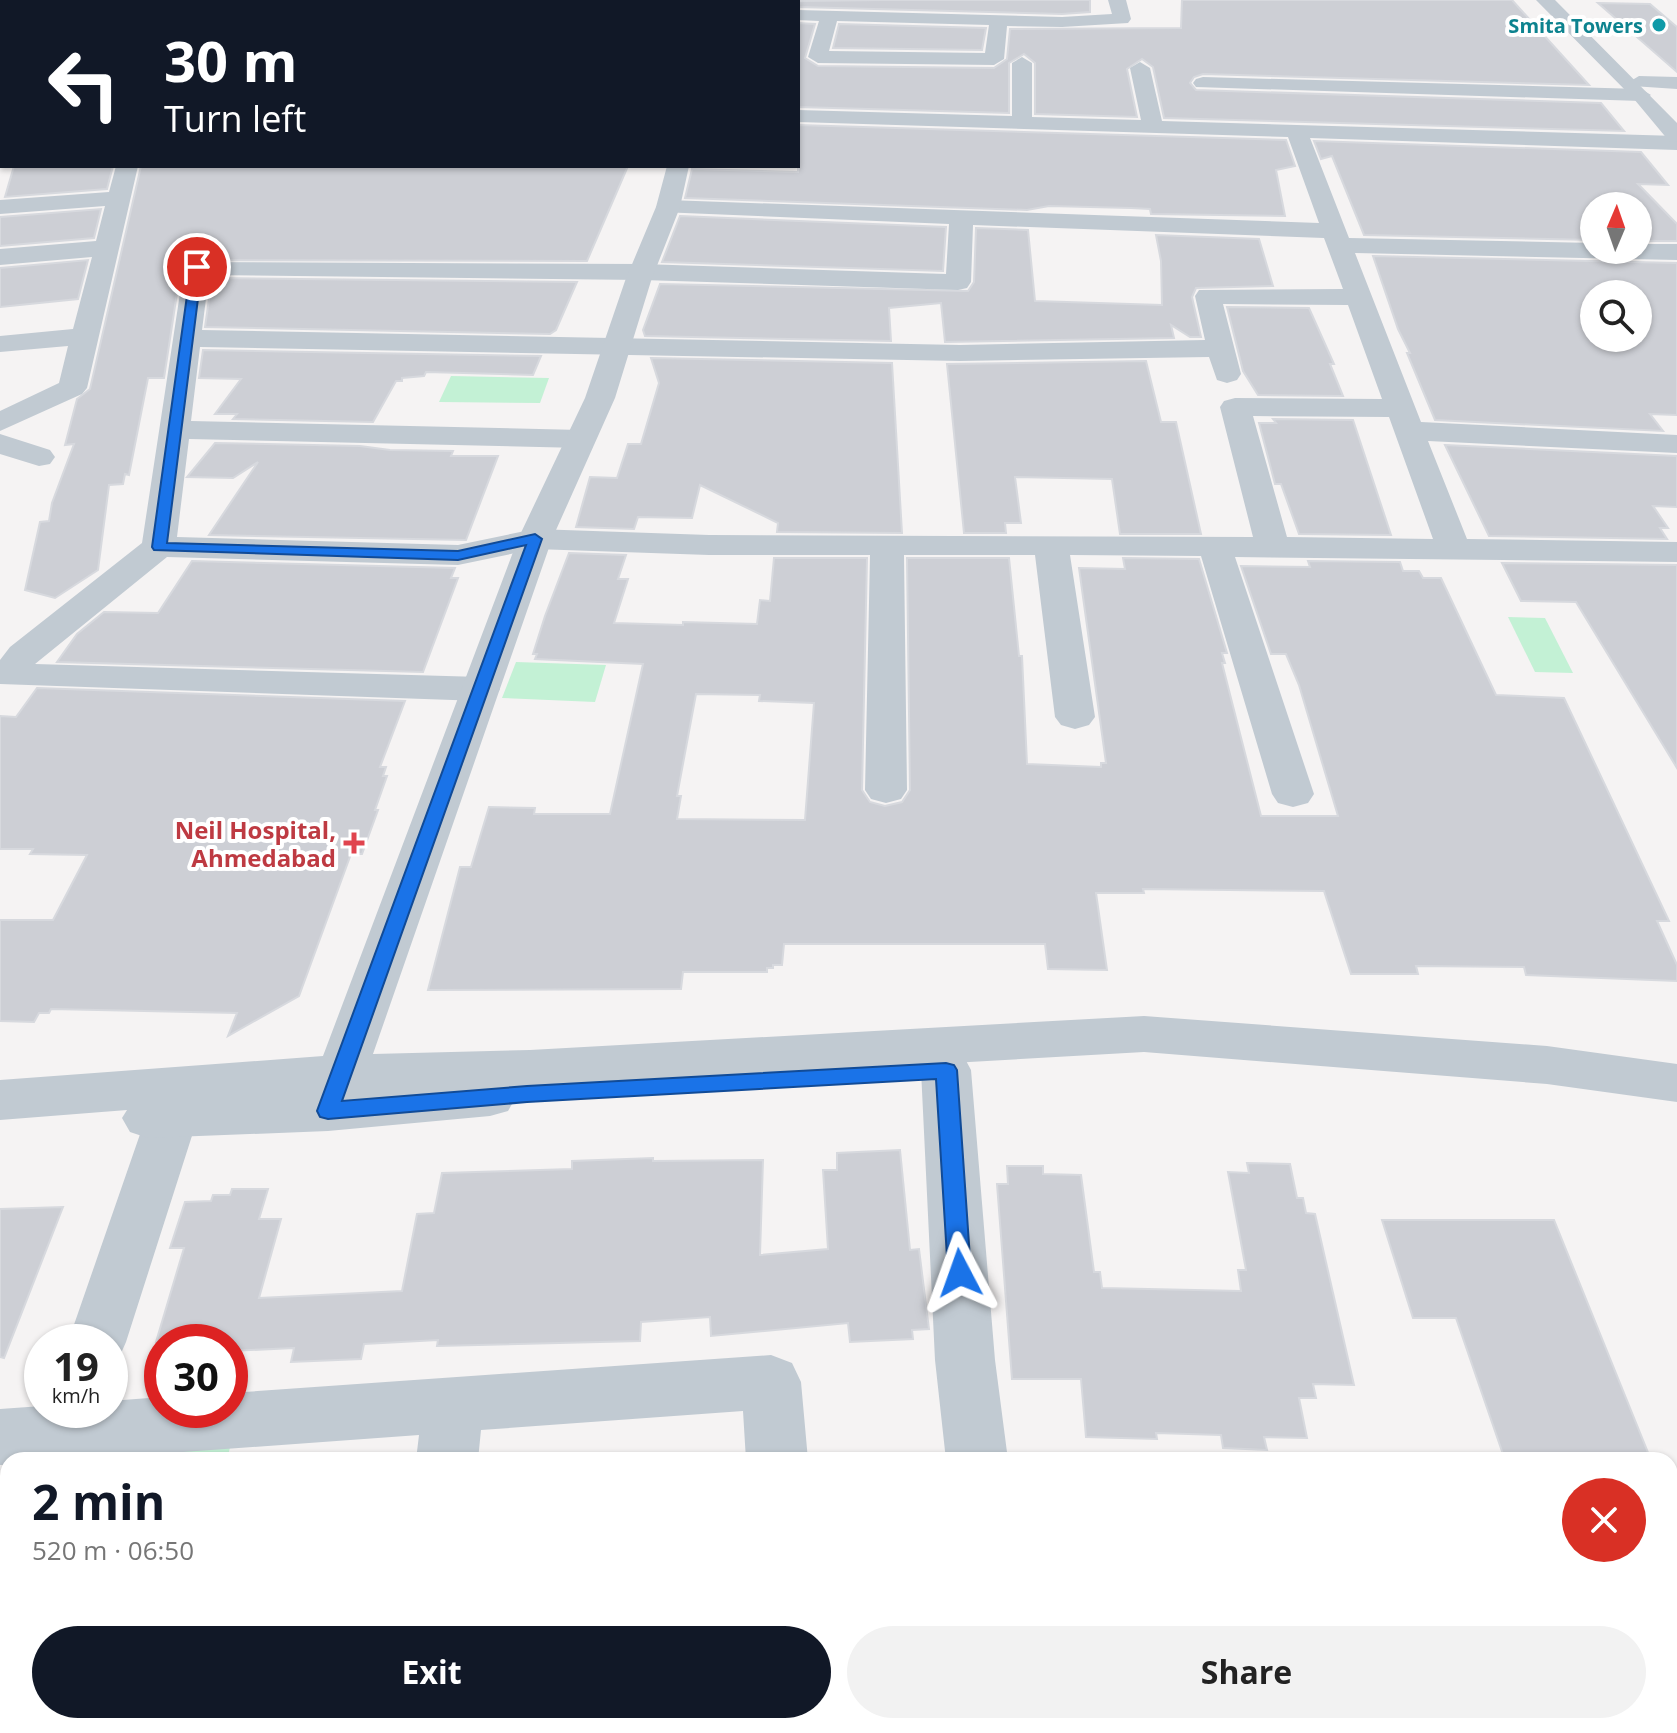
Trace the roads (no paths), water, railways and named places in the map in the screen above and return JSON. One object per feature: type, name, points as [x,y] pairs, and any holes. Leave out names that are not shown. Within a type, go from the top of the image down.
[{"type":"street","points":[[961,19],[967,0]]},
{"type":"street","points":[[830,15],[818,57],[921,38],[961,19],[1122,19],[1117,0]]},
{"type":"street","points":[[1545,0],[1676,123]]},
{"type":"street","points":[[1556,0],[1640,88]]},
{"type":"street","points":[[800,15],[830,15],[874,8],[921,38],[994,59],[999,20]]},
{"type":"street","points":[[1022,63],[1022,123]]},
{"type":"street","points":[[1140,68],[1153,127]]},
{"type":"street","points":[[1203,83],[1437,89],[1640,88],[1677,83]]},
{"type":"street","points":[[1214,102],[1448,108],[1437,89]]},
{"type":"street","points":[[800,116],[1297,132],[1459,127],[1677,143]]},
{"type":"street","points":[[1297,132],[1453,548]]},
{"type":"street","points":[[0,422],[72,388],[126,168]]},
{"type":"street","points":[[335,1092],[535,539],[600,398],[642,272],[668,207],[678,168]]},
{"type":"street","points":[[0,207],[119,198]]},
{"type":"street","points":[[668,207],[1677,252]]},
{"type":"street","points":[[159,547],[197,267],[642,272],[958,282],[961,218]]},
{"type":"street","points":[[0,257],[107,248]]},
{"type":"street","points":[[1273,548],[1208,296],[1361,297]]},
{"type":"street","points":[[0,344],[84,336]]},
{"type":"street","points":[[187,338],[960,353],[1221,348]]},
{"type":"street","points":[[1235,407],[1677,444]]},
{"type":"street","points":[[175,430],[581,439]]},
{"type":"street","points":[[0,443],[39,457]]},
{"type":"street","points":[[481,689],[8,675],[23,655],[159,547],[458,555],[535,539],[709,545],[1051,545],[1677,552]]},
{"type":"street","points":[[886,790],[887,545]]},
{"type":"street","points":[[1051,545],[1075,717]]},
{"type":"street","points":[[1215,547],[1293,794]]},
{"type":"street","points":[[0,1126],[172,1117],[335,1092],[530,1069],[1144,1034],[1547,1065],[1677,1083]]},
{"type":"street","points":[[0,1100],[335,1092],[527,1094],[1148,1059],[1554,1090],[1677,1107]]},
{"type":"street","points":[[946,1070],[965,1360],[976,1452]]},
{"type":"street","points":[[103,1324],[172,1117]]},
{"type":"street","points":[[128,1423],[450,1432],[771,1382],[776,1452]]},
{"type":"street","points":[[0,1437],[40,1428]]},
{"type":"place","name":"Smita Towers","points":[[1659,25]]},
{"type":"place","name":"Neil Hospital, Ahmedabad","points":[[354,843]]}]
